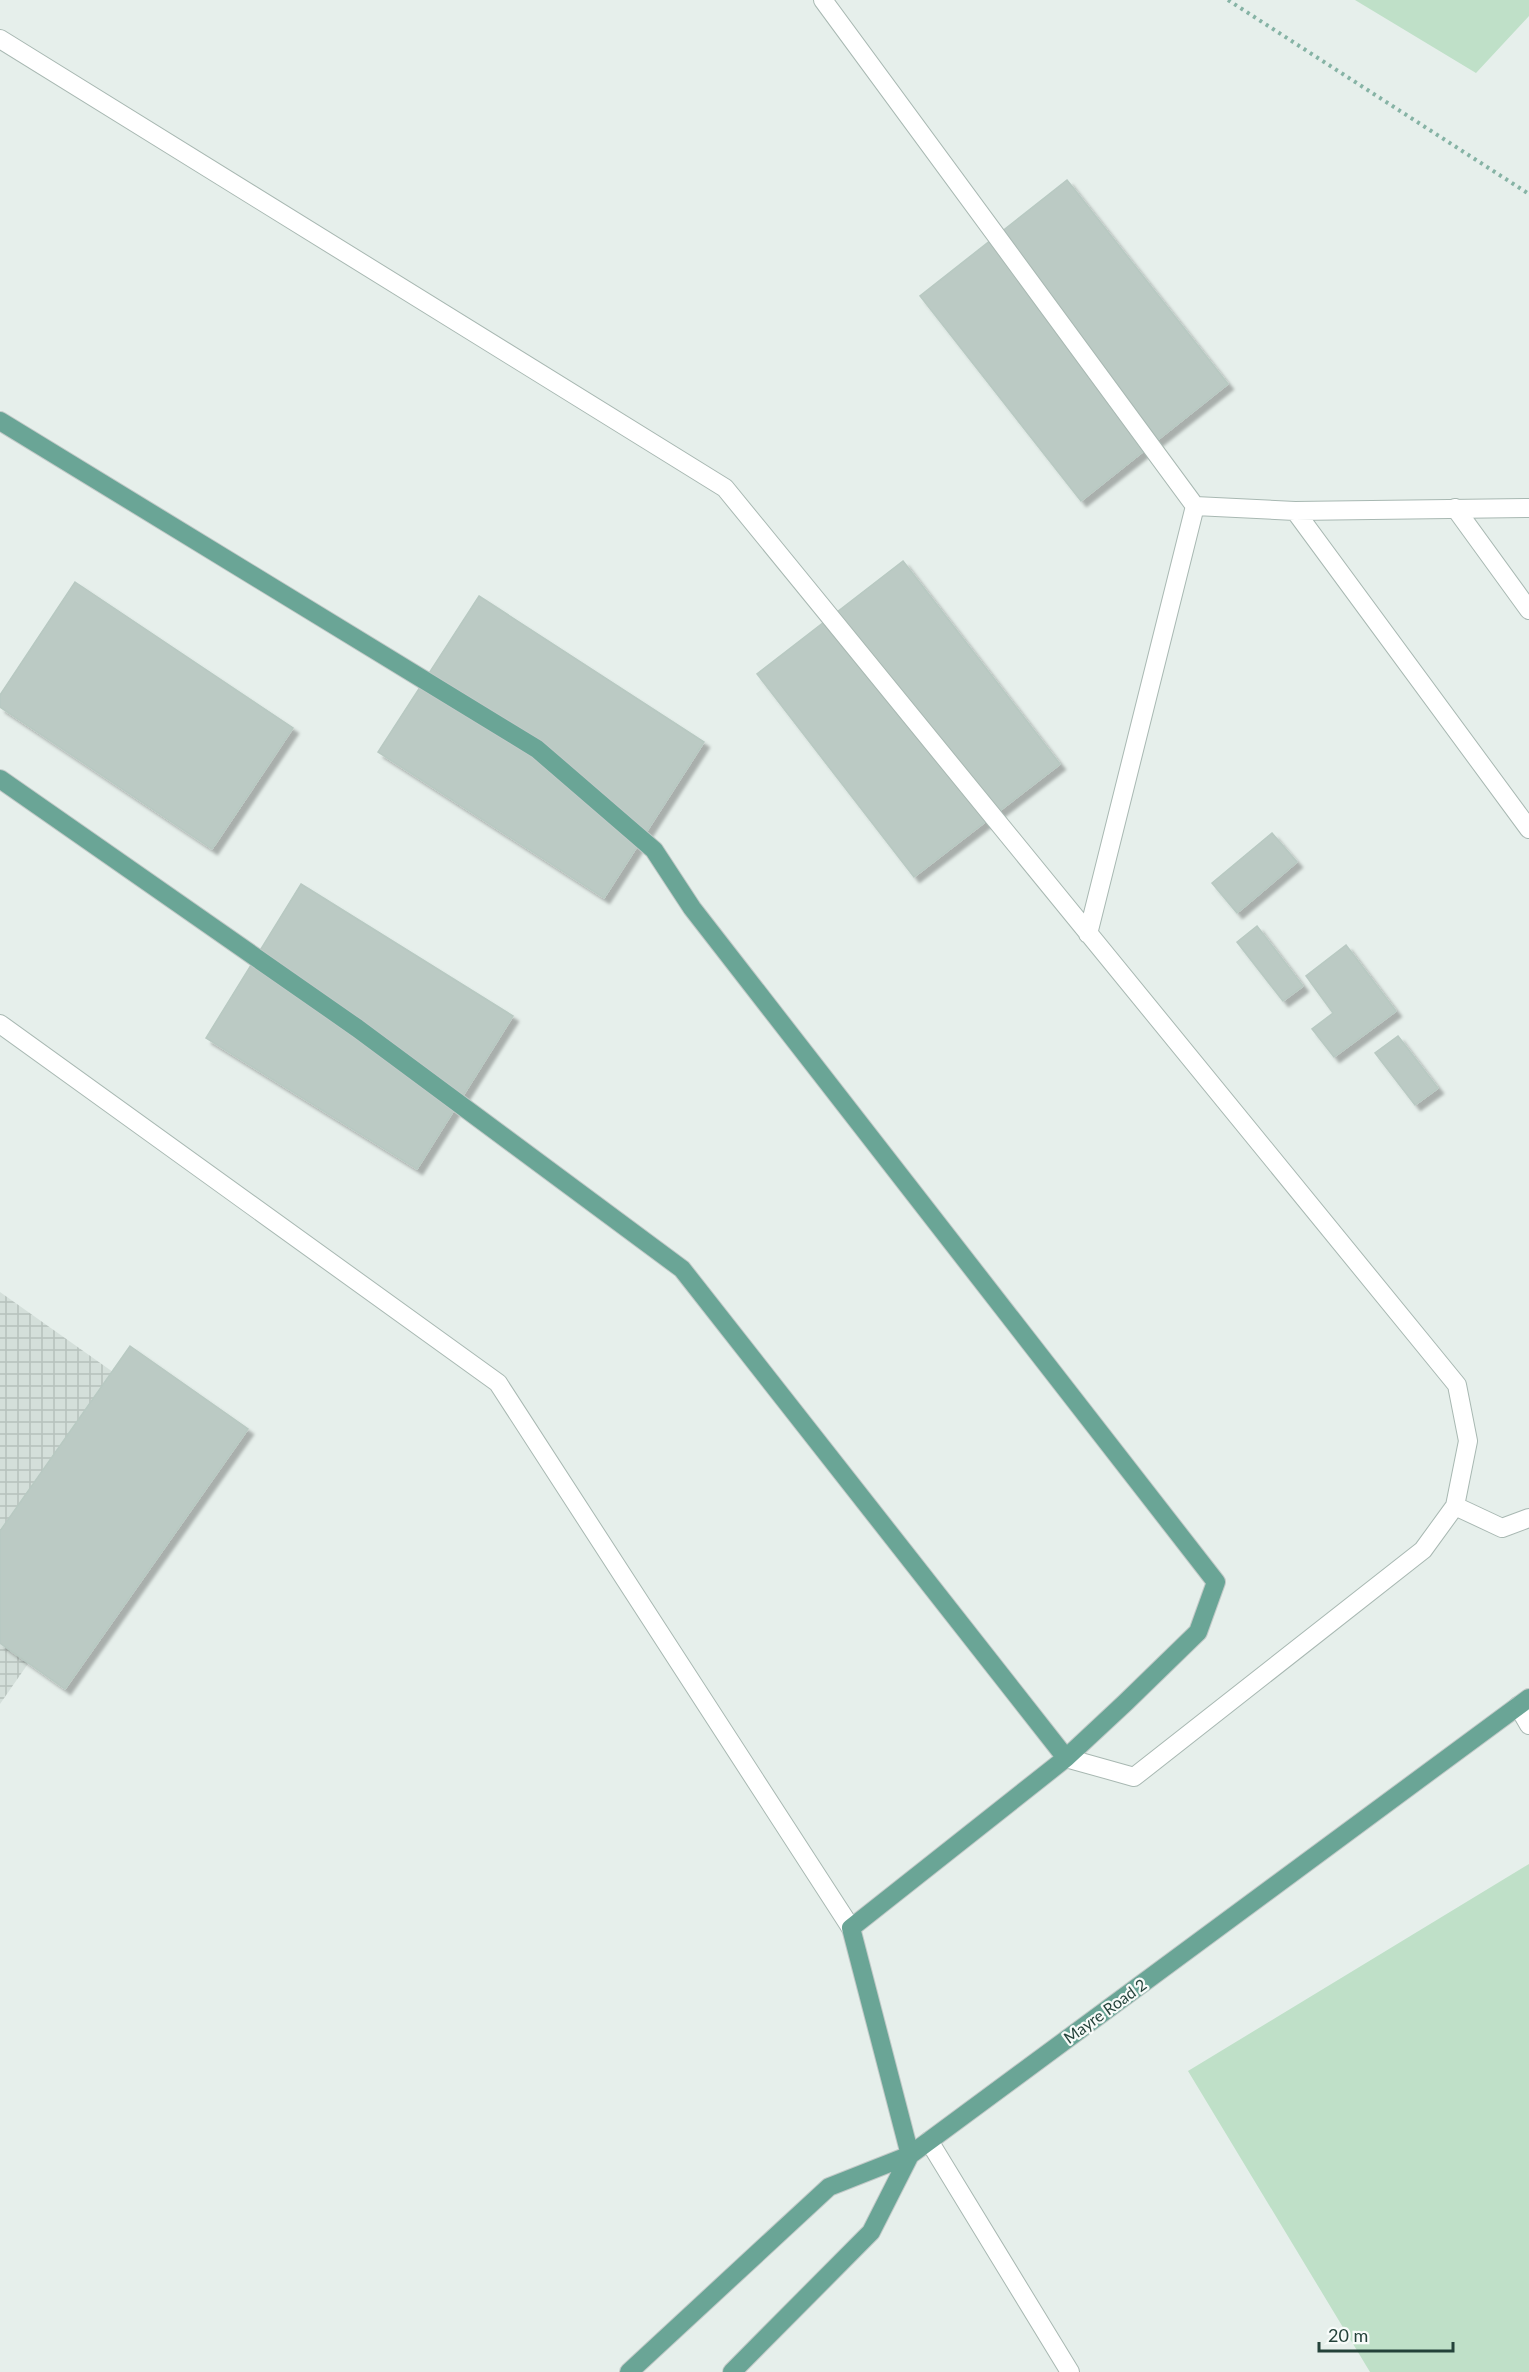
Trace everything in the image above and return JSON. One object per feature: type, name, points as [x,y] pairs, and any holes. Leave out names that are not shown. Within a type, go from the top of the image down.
[{"type":"main road","points":[[0,422],[537,749],[654,850],[699,918],[1216,1582],[1198,1632],[1066,1758],[851,1928],[910,2155],[829,2187],[629,2372]]},
{"type":"main road","points":[[0,779],[357,1028],[682,1269],[1066,1758]]},
{"type":"main road","name":"Mayre Road 2","points":[[732,2372],[871,2232],[910,2155],[1524,1702]]},
{"type":"street","points":[[823,0],[1195,506]]},
{"type":"street","points":[[0,39],[724,488],[1457,1385],[1468,1442],[1455,1506],[1423,1550],[1134,1777],[1066,1758]]},
{"type":"street","points":[[1195,506],[1295,511],[1529,508]]},
{"type":"street","points":[[1088,934],[1195,506]]},
{"type":"street","points":[[1455,508],[1529,610]]},
{"type":"street","points":[[1295,511],[1529,829]]},
{"type":"street","points":[[0,1024],[498,1383],[851,1928]]},
{"type":"street","points":[[1455,1506],[1502,1528],[1529,1518]]},
{"type":"street","points":[[1524,1702],[1529,1725]]},
{"type":"street","points":[[929,2141],[1070,2372]]},
{"type":"path","points":[[1228,0],[1529,194]]},
{"type":"shaded area","points":[[0,1292],[192,1428],[0,1704]]},
{"type":"green space","points":[[1355,0],[1529,0],[1529,16],[1476,73]]},
{"type":"green space","points":[[1529,1864],[1529,2372],[1370,2372],[1188,2071]]},
{"type":"building","points":[[1067,180],[1228,384],[1081,501],[920,296]]},
{"type":"building","points":[[903,561],[1060,764],[914,877],[757,674]]},
{"type":"building","points":[[75,582],[293,728],[212,849],[0,707],[0,695]]},
{"type":"building","points":[[479,596],[704,742],[604,898],[378,752]]},
{"type":"building","points":[[1272,833],[1297,862],[1237,913],[1212,883]]},
{"type":"building","points":[[301,884],[513,1016],[417,1169],[206,1038]]},
{"type":"building","points":[[1257,926],[1303,986],[1283,1001],[1237,942]]},
{"type":"building","points":[[1346,945],[1396,1011],[1334,1057],[1312,1029],[1333,1013],[1306,976]]},
{"type":"building","points":[[1398,1036],[1438,1088],[1415,1105],[1375,1053]]},
{"type":"building","points":[[130,1346],[248,1429],[65,1689],[0,1643],[0,1531]]}]
